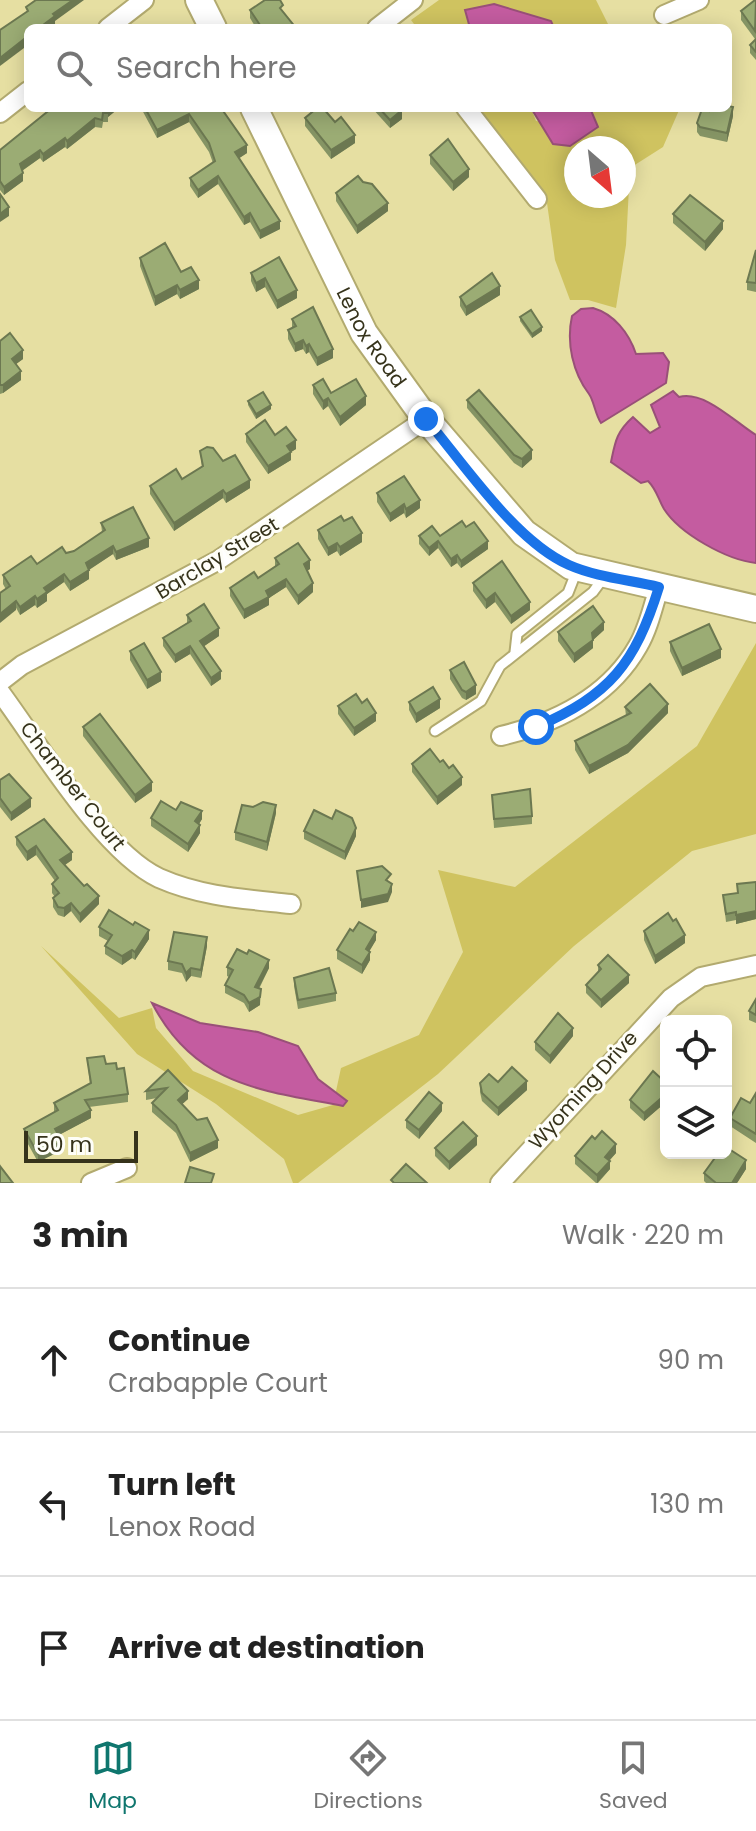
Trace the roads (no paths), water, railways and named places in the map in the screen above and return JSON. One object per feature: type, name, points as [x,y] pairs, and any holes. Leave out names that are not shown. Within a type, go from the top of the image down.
[{"type":"street","points":[[113,24],[144,0]]},
{"type":"street","points":[[199,0],[211,24]]},
{"type":"street","points":[[399,22],[413,0]]},
{"type":"street","points":[[664,15],[699,0]]},
{"type":"street","points":[[0,113],[24,94]]},
{"type":"street","name":"Lenox Road","points":[[264,112],[364,333],[426,419],[524,533],[545,551],[578,567],[756,609]]},
{"type":"street","points":[[469,112],[537,199]]},
{"type":"street","name":"Barclay Street","points":[[0,682],[22,665],[217,561],[426,419]]},
{"type":"street","points":[[501,736],[536,727],[573,711],[604,687],[628,663],[640,643],[659,587]]},
{"type":"street","name":"Chamber Court","points":[[0,692],[123,853],[157,877],[212,896],[291,904]]},
{"type":"street","name":"Wyoming Drive","points":[[500,1183],[671,998],[701,977],[756,965]]},
{"type":"street","points":[[91,1183],[127,1168]]},
{"type":"lane","points":[[515,652],[517,634],[550,611],[568,593],[578,567]]},
{"type":"lane","points":[[435,731],[481,701],[500,666],[593,592],[607,575]]},
{"type":"lane","points":[[550,611],[565,615]]}]
